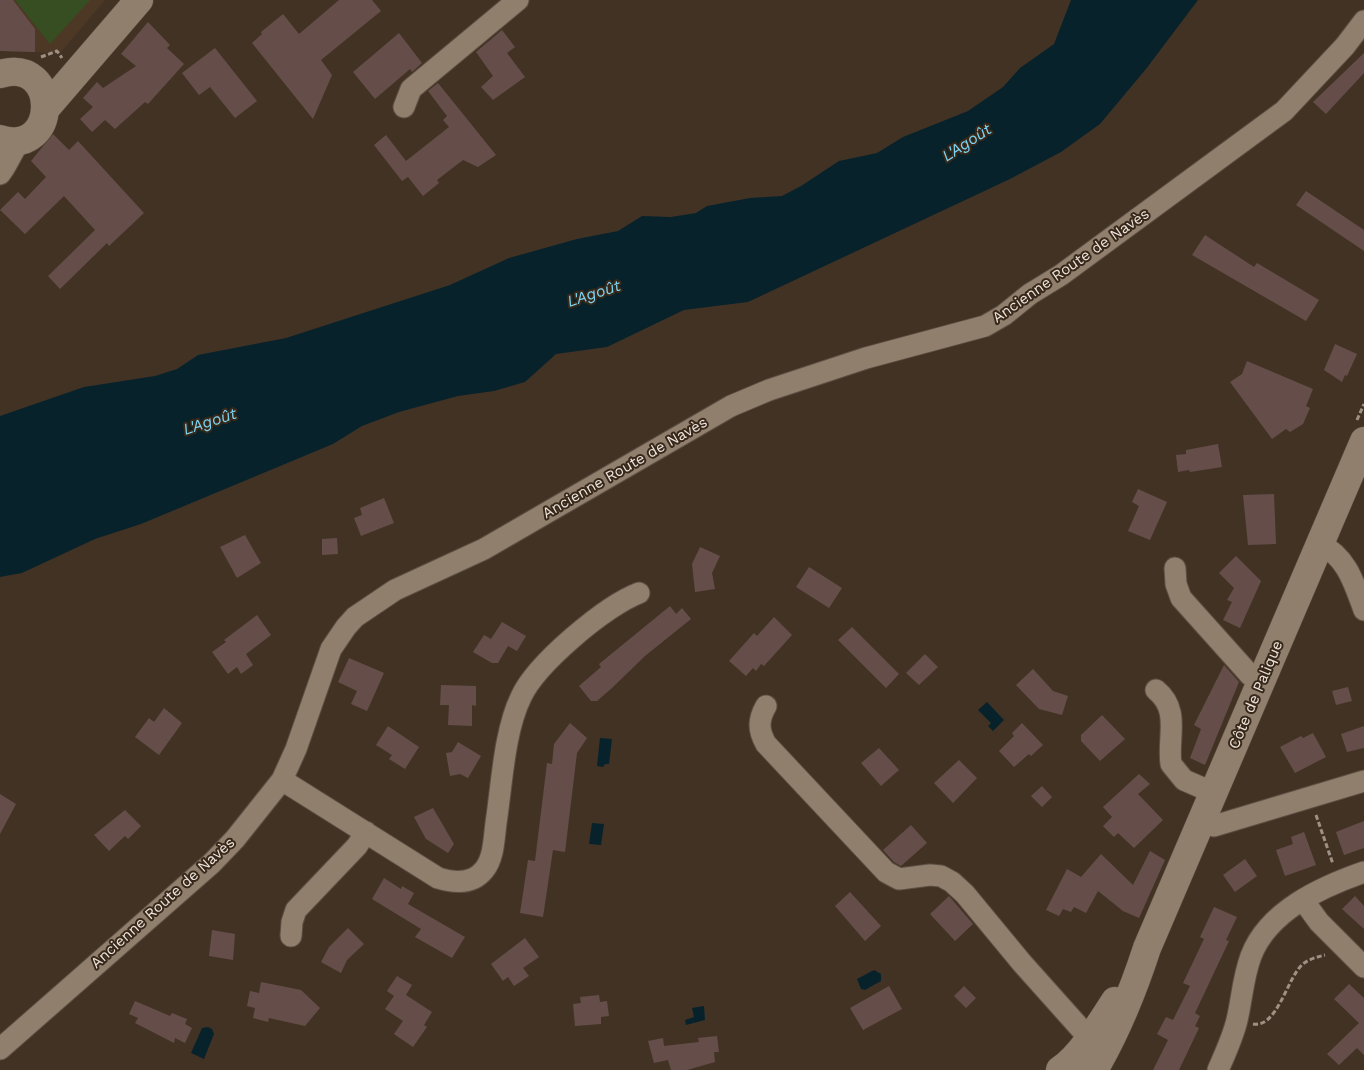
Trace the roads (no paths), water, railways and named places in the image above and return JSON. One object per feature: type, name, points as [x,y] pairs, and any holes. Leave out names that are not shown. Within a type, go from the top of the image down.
[{"type":"main road","points":[[47,107],[75,76],[92,52],[139,0]]},
{"type":"main road","points":[[12,74],[44,72],[92,52]]},
{"type":"main road","points":[[11,139],[40,127],[45,118],[47,107],[41,87],[34,80],[12,74]]},
{"type":"main road","name":"Côte de Palique","points":[[1147,948],[1208,823],[1214,793],[1261,680],[1327,547],[1364,441]]},
{"type":"main road","points":[[1060,1070],[1066,1066],[1089,1038],[1147,948]]},
{"type":"main road","points":[[1094,1070],[1115,1032],[1132,994],[1147,948]]},
{"type":"street","points":[[404,107],[411,89],[518,0]]},
{"type":"street","name":"Ancienne Route de Navès","points":[[0,1048],[212,863],[235,839],[282,780],[326,662],[338,638],[355,618],[395,590],[484,550],[731,406],[769,390],[866,358],[985,326],[1004,315],[1284,111],[1333,60],[1364,21]]},
{"type":"street","points":[[0,174],[6,167],[13,150],[11,139]]},
{"type":"street","points":[[1327,547],[1352,578],[1364,610]]},
{"type":"street","points":[[1175,568],[1176,584],[1181,598],[1250,675],[1261,680]]},
{"type":"street","points":[[282,780],[438,878],[453,882],[466,881],[476,877],[484,870],[492,850],[509,735],[520,697],[528,683],[550,658],[616,604],[639,593]]},
{"type":"street","points":[[1156,690],[1163,696],[1171,714],[1171,764],[1184,780],[1214,793]]},
{"type":"street","points":[[766,706],[760,716],[759,725],[766,744],[880,865],[899,879],[930,875],[941,876],[952,882],[966,894],[1022,963],[1089,1038]]},
{"type":"street","points":[[1208,823],[1310,798],[1364,781]]},
{"type":"street","points":[[291,936],[292,922],[296,910],[357,846],[366,832]]},
{"type":"street","points":[[1218,1070],[1237,1022],[1250,958],[1257,942],[1282,915],[1303,900],[1339,881],[1364,872]]},
{"type":"street","points":[[1303,900],[1318,922],[1364,967]]},
{"type":"water","name":"L'Agoût","points":[[1071,0],[1198,0],[1146,69],[1100,124],[1061,152],[1010,179],[748,302],[684,310],[607,347],[556,354],[525,382],[494,391],[458,396],[399,412],[362,426],[333,444],[141,524],[95,539],[22,573],[0,577],[0,416],[84,387],[155,376],[177,369],[198,355],[286,338],[450,285],[509,258],[577,239],[618,231],[642,216],[671,217],[696,213],[707,206],[750,198],[782,196],[839,161],[877,153],[903,137],[968,111],[1003,87],[1020,68],[1054,44]]},
{"type":"water","points":[[987,702],[1004,720],[993,731],[988,726],[991,723],[978,710]]},
{"type":"water","points":[[600,738],[612,739],[609,764],[605,764],[603,767],[597,766]]},
{"type":"water","points":[[592,823],[604,824],[601,845],[589,844]]},
{"type":"water","points":[[874,970],[881,974],[881,981],[865,990],[861,989],[857,979]]},
{"type":"water","points":[[704,1006],[705,1020],[686,1025],[685,1020],[694,1017],[692,1008]]},
{"type":"water","points":[[208,1027],[212,1029],[214,1034],[204,1059],[191,1053],[202,1028]]}]
